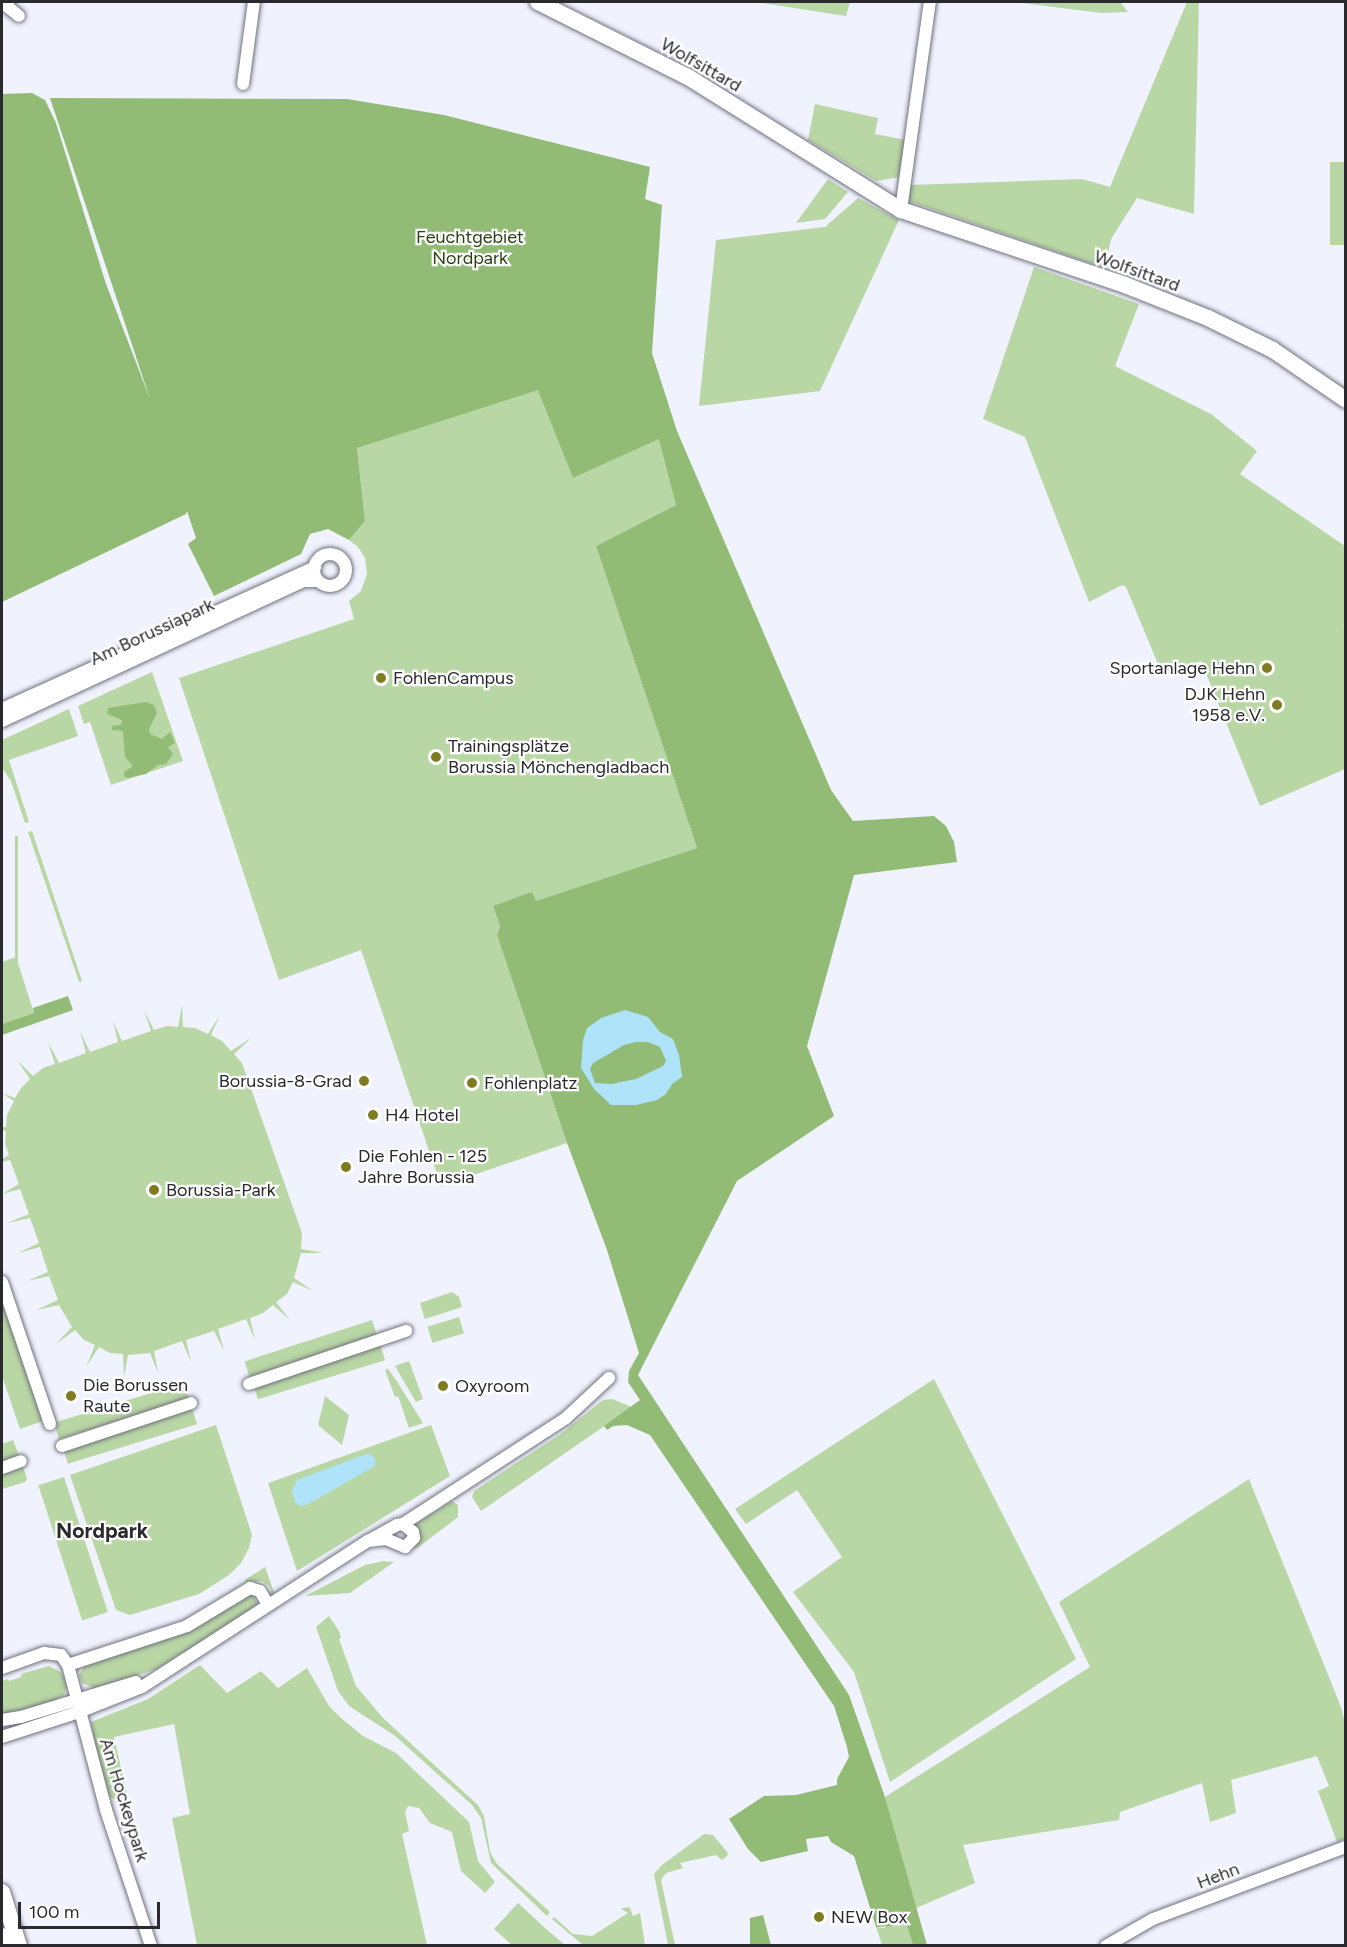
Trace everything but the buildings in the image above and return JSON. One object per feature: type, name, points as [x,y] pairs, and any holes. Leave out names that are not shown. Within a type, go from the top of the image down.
[{"type":"street","points":[[8,2],[8,7],[20,16]]},
{"type":"street","points":[[243,84],[254,2]]},
{"type":"street","name":"Wolfsittard","points":[[537,2],[688,76],[901,210],[1125,285],[1208,318],[1273,350],[1346,400]]},
{"type":"street","points":[[901,210],[930,2]]},
{"type":"street","name":"Am Borussiapark","points":[[2,709],[315,567],[321,557],[329,554],[340,557],[346,565],[346,575],[339,584],[328,586],[318,581],[304,581],[2,721]]},
{"type":"street","points":[[315,567],[318,581]]},
{"type":"street","points":[[2,1282],[50,1424]]},
{"type":"street","points":[[249,1384],[406,1331]]},
{"type":"street","points":[[2,1737],[79,1712],[142,1687],[368,1541],[403,1524],[566,1418],[609,1378]]},
{"type":"street","points":[[62,1446],[191,1403]]},
{"type":"street","points":[[2,1468],[21,1461]]},
{"type":"street","points":[[368,1541],[386,1539],[405,1548],[414,1538],[413,1532],[403,1524]]},
{"type":"street","points":[[2,1668],[44,1653],[61,1655],[68,1665],[188,1626],[250,1588],[260,1591],[268,1605]]},
{"type":"street","name":"Am Hockeypark","points":[[68,1665],[106,1810],[151,1946]]},
{"type":"street","points":[[2,1720],[21,1717],[163,1674]]},
{"type":"street","name":"Hehn","points":[[1106,1946],[1154,1919],[1346,1846]]},
{"type":"street","points":[[2,1892],[19,1946]]},
{"type":"street","points":[[2,1936],[5,1946]]},
{"type":"green space","points":[[756,2],[850,2],[846,16]]},
{"type":"green space","points":[[1015,2],[1120,2],[1128,12],[1102,13]]},
{"type":"green space","points":[[1187,2],[1199,2],[1194,214],[1137,198],[1111,239],[1105,268],[908,201],[909,185],[1082,179],[1110,187]]},
{"type":"green space","name":"Feuchtgebiet Nordpark","points":[[32,93],[45,100],[56,123],[106,284],[150,399],[50,98],[347,99],[444,115],[650,167],[645,199],[662,205],[652,353],[677,431],[831,790],[853,821],[934,816],[946,826],[954,842],[957,862],[854,875],[807,1046],[834,1116],[737,1181],[638,1375],[849,1695],[885,1797],[927,1945],[913,1945],[903,1913],[892,1926],[876,1927],[854,1856],[831,1842],[828,1836],[806,1839],[808,1851],[761,1862],[748,1849],[729,1819],[764,1796],[796,1795],[837,1785],[837,1779],[849,1757],[847,1747],[834,1706],[650,1435],[627,1425],[613,1426],[607,1430],[604,1426],[640,1400],[628,1382],[629,1371],[639,1353],[607,1250],[567,1143],[497,935],[500,926],[493,906],[532,892],[536,901],[697,848],[596,546],[676,505],[659,439],[573,478],[538,390],[357,448],[365,521],[349,540],[328,529],[310,534],[301,554],[214,596],[188,544],[196,538],[187,511],[186,514],[2,602],[2,94]]},
{"type":"green space","points":[[815,104],[878,118],[875,134],[906,140],[900,177],[876,181],[808,140]]},
{"type":"green space","points":[[1330,162],[1345,162],[1345,245],[1330,245]]},
{"type":"green space","points":[[828,179],[848,192],[825,219],[796,223]]},
{"type":"green space","points":[[858,198],[899,220],[820,391],[699,406],[716,240],[825,227]]},
{"type":"green space","points":[[1034,267],[1139,304],[1115,366],[1211,414],[1257,451],[1240,474],[1345,546],[1346,622],[1343,626],[1346,628],[1345,769],[1260,806],[1201,661],[1163,676],[1126,587],[1122,585],[1089,602],[1025,437],[983,419]]},
{"type":"green space","name":"Trainingsplätze Borussia Mönchengladbach","points":[[540,388],[573,478],[660,438],[676,505],[596,546],[697,848],[535,902],[532,893],[493,906],[500,926],[497,935],[567,1143],[441,1186],[361,950],[279,980],[179,678],[354,619],[349,601],[361,591],[367,574],[365,558],[358,547],[349,540],[365,521],[357,448]]},
{"type":"green space","points":[[152,672],[183,761],[111,785],[90,722],[84,724],[78,706]]},
{"type":"green space","points":[[146,702],[154,705],[157,713],[149,729],[150,734],[162,739],[170,732],[175,743],[168,747],[173,754],[166,764],[158,765],[146,774],[127,778],[124,772],[133,766],[125,757],[123,731],[112,730],[112,726],[121,725],[122,720],[107,714],[108,708]]},
{"type":"green space","points":[[69,709],[78,736],[9,760],[29,822],[25,823],[11,781],[2,768],[2,740]]},
{"type":"green space","points":[[32,831],[82,981],[79,982],[28,832]]},
{"type":"green space","points":[[15,836],[18,836],[18,995],[15,995]]},
{"type":"green space","points":[[16,957],[34,1013],[2,1024],[2,962]]},
{"type":"green space","points":[[68,996],[73,1010],[2,1035],[2,1024],[34,1013],[33,1008]]},
{"type":"green space","name":"Borussia-Park","points":[[182,1005],[183,1027],[195,1028],[208,1034],[220,1015],[211,1035],[222,1041],[231,1051],[251,1038],[234,1054],[242,1063],[302,1233],[301,1249],[324,1253],[301,1253],[294,1278],[313,1291],[293,1282],[287,1294],[276,1302],[290,1320],[273,1305],[263,1313],[250,1318],[255,1340],[246,1319],[218,1329],[224,1351],[214,1331],[186,1340],[191,1362],[182,1341],[154,1351],[158,1373],[150,1353],[128,1355],[124,1377],[123,1354],[110,1353],[99,1347],[86,1367],[95,1345],[84,1340],[75,1330],[56,1344],[72,1327],[59,1305],[36,1310],[58,1300],[49,1276],[27,1281],[48,1272],[40,1247],[18,1253],[39,1243],[30,1218],[7,1223],[29,1214],[20,1189],[2,1194],[19,1184],[10,1160],[2,1162],[2,1159],[9,1155],[5,1144],[6,1131],[2,1130],[2,1127],[6,1127],[7,1115],[14,1101],[2,1093],[15,1098],[30,1079],[17,1060],[33,1076],[43,1068],[55,1064],[48,1042],[59,1063],[86,1053],[80,1031],[90,1052],[118,1042],[113,1021],[122,1041],[151,1031],[144,1010],[154,1030],[167,1026],[178,1027]]},
{"type":"green space","points":[[452,1292],[459,1297],[462,1307],[425,1319],[420,1303]]},
{"type":"green space","points":[[2,1295],[43,1421],[20,1429],[2,1376]]},
{"type":"green space","points":[[459,1317],[464,1333],[432,1343],[427,1327]]},
{"type":"green space","points":[[372,1320],[377,1335],[250,1377],[245,1361]]},
{"type":"green space","points":[[380,1344],[385,1360],[258,1399],[253,1383]]},
{"type":"green space","points":[[409,1361],[423,1399],[416,1402],[395,1366]]},
{"type":"green space","points":[[388,1369],[423,1423],[409,1428],[398,1396],[395,1397],[385,1370]]},
{"type":"green space","points":[[934,1379],[1076,1659],[890,1782],[854,1672],[793,1592],[842,1557],[797,1490],[746,1524],[735,1509]]},
{"type":"green space","points":[[184,1383],[189,1399],[59,1439],[54,1423]]},
{"type":"green space","points":[[325,1396],[349,1415],[342,1445],[318,1425]]},
{"type":"green space","points":[[612,1399],[632,1407],[481,1511],[472,1497],[474,1491],[562,1433],[603,1400]]},
{"type":"green space","points":[[192,1408],[197,1424],[68,1464],[63,1447]]},
{"type":"green space","points":[[216,1425],[252,1535],[249,1548],[241,1563],[229,1575],[199,1594],[130,1615],[116,1610],[70,1475]]},
{"type":"green space","points":[[431,1425],[450,1476],[297,1571],[268,1483]]},
{"type":"green space","points":[[13,1440],[19,1456],[2,1462],[2,1444]]},
{"type":"green space","points":[[22,1464],[27,1479],[25,1482],[2,1489],[2,1471]]},
{"type":"green space","points":[[64,1477],[108,1612],[82,1620],[38,1485]]},
{"type":"green space","points":[[1249,1479],[1341,1707],[1346,1727],[1345,1839],[1337,1842],[1318,1791],[1329,1786],[1317,1756],[1231,1780],[1236,1813],[1210,1822],[1202,1783],[1120,1812],[1119,1820],[963,1845],[975,1883],[916,1908],[885,1797],[1090,1667],[1059,1602]]},
{"type":"green space","points":[[452,1501],[458,1505],[458,1517],[416,1549],[413,1547],[414,1525]]},
{"type":"green space","points":[[384,1561],[394,1562],[350,1593],[305,1596],[365,1565]]},
{"type":"green space","points":[[265,1567],[275,1595],[273,1596],[269,1586],[262,1581],[246,1583],[245,1580]]},
{"type":"green space","points":[[252,1593],[258,1606],[155,1670],[94,1688],[82,1683],[79,1675],[84,1666],[191,1630]]},
{"type":"green space","points":[[329,1616],[339,1631],[341,1638],[339,1639],[356,1686],[383,1718],[478,1805],[484,1816],[490,1852],[497,1864],[550,1912],[547,1916],[491,1863],[481,1818],[472,1805],[394,1735],[349,1706],[338,1691],[316,1627]]},
{"type":"green space","points":[[200,1665],[227,1693],[261,1671],[278,1688],[307,1668],[329,1706],[341,1718],[363,1736],[396,1753],[469,1822],[478,1861],[495,1882],[485,1893],[461,1871],[452,1832],[430,1823],[419,1808],[408,1806],[405,1812],[409,1831],[402,1834],[427,1945],[197,1945],[172,1818],[190,1814],[174,1724],[114,1737],[128,1798],[113,1799],[108,1795],[98,1764],[91,1722],[148,1699]]},
{"type":"green space","points":[[49,1666],[61,1672],[64,1677],[67,1686],[64,1695],[54,1701],[2,1717],[2,1681],[7,1679],[9,1681],[21,1677],[21,1674]]},
{"type":"green space","points":[[704,1834],[713,1835],[728,1853],[722,1860],[716,1855],[680,1863],[683,1868],[666,1873],[661,1880],[675,1945],[668,1945],[654,1874],[662,1865]]},
{"type":"green space","points":[[518,1903],[565,1945],[512,1945],[494,1929]]},
{"type":"green space","points":[[630,1908],[633,1916],[640,1913],[645,1945],[583,1945],[552,1919],[554,1917],[573,1934],[592,1936],[628,1913],[621,1909]]},
{"type":"green space","points":[[903,1912],[913,1945],[882,1945],[876,1927],[884,1928]]},
{"type":"green space","points":[[763,1915],[771,1945],[750,1945],[750,1918]]},
{"type":"water","points":[[625,1010],[648,1017],[660,1032],[673,1039],[679,1055],[682,1077],[657,1100],[636,1105],[611,1105],[594,1089],[581,1068],[583,1040],[587,1028],[601,1018]],"holes":[[[648,1042],[660,1047],[666,1061],[663,1066],[636,1079],[611,1084],[595,1083],[590,1069],[593,1063],[624,1045]]]},
{"type":"water","points":[[369,1453],[375,1459],[375,1466],[306,1505],[300,1506],[295,1502],[292,1491],[297,1480]]},
{"type":"place","name":"Sportanlage Hehn","points":[[1267,668]]},
{"type":"place","name":"FohlenCampus","points":[[381,678]]},
{"type":"place","name":"DJK Hehn 1958 e.V.","points":[[1277,705]]},
{"type":"place","name":"Trainingsplätze Borussia Mönchengladbach","points":[[436,757]]},
{"type":"place","name":"Borussia-8-Grad","points":[[364,1081]]},
{"type":"place","name":"Fohlenplatz","points":[[472,1083]]},
{"type":"place","name":"H4 Hotel","points":[[373,1115]]},
{"type":"place","name":"Die Fohlen - 125 Jahre Borussia","points":[[346,1167]]},
{"type":"place","name":"Borussia-Park","points":[[154,1190]]},
{"type":"place","name":"Oxyroom","points":[[443,1386]]},
{"type":"place","name":"Die Borussen Raute","points":[[71,1396]]},
{"type":"place","name":"NEW Box","points":[[819,1917]]},
{"type":"district","name":"Nordpark","points":[[102,1531]]}]
